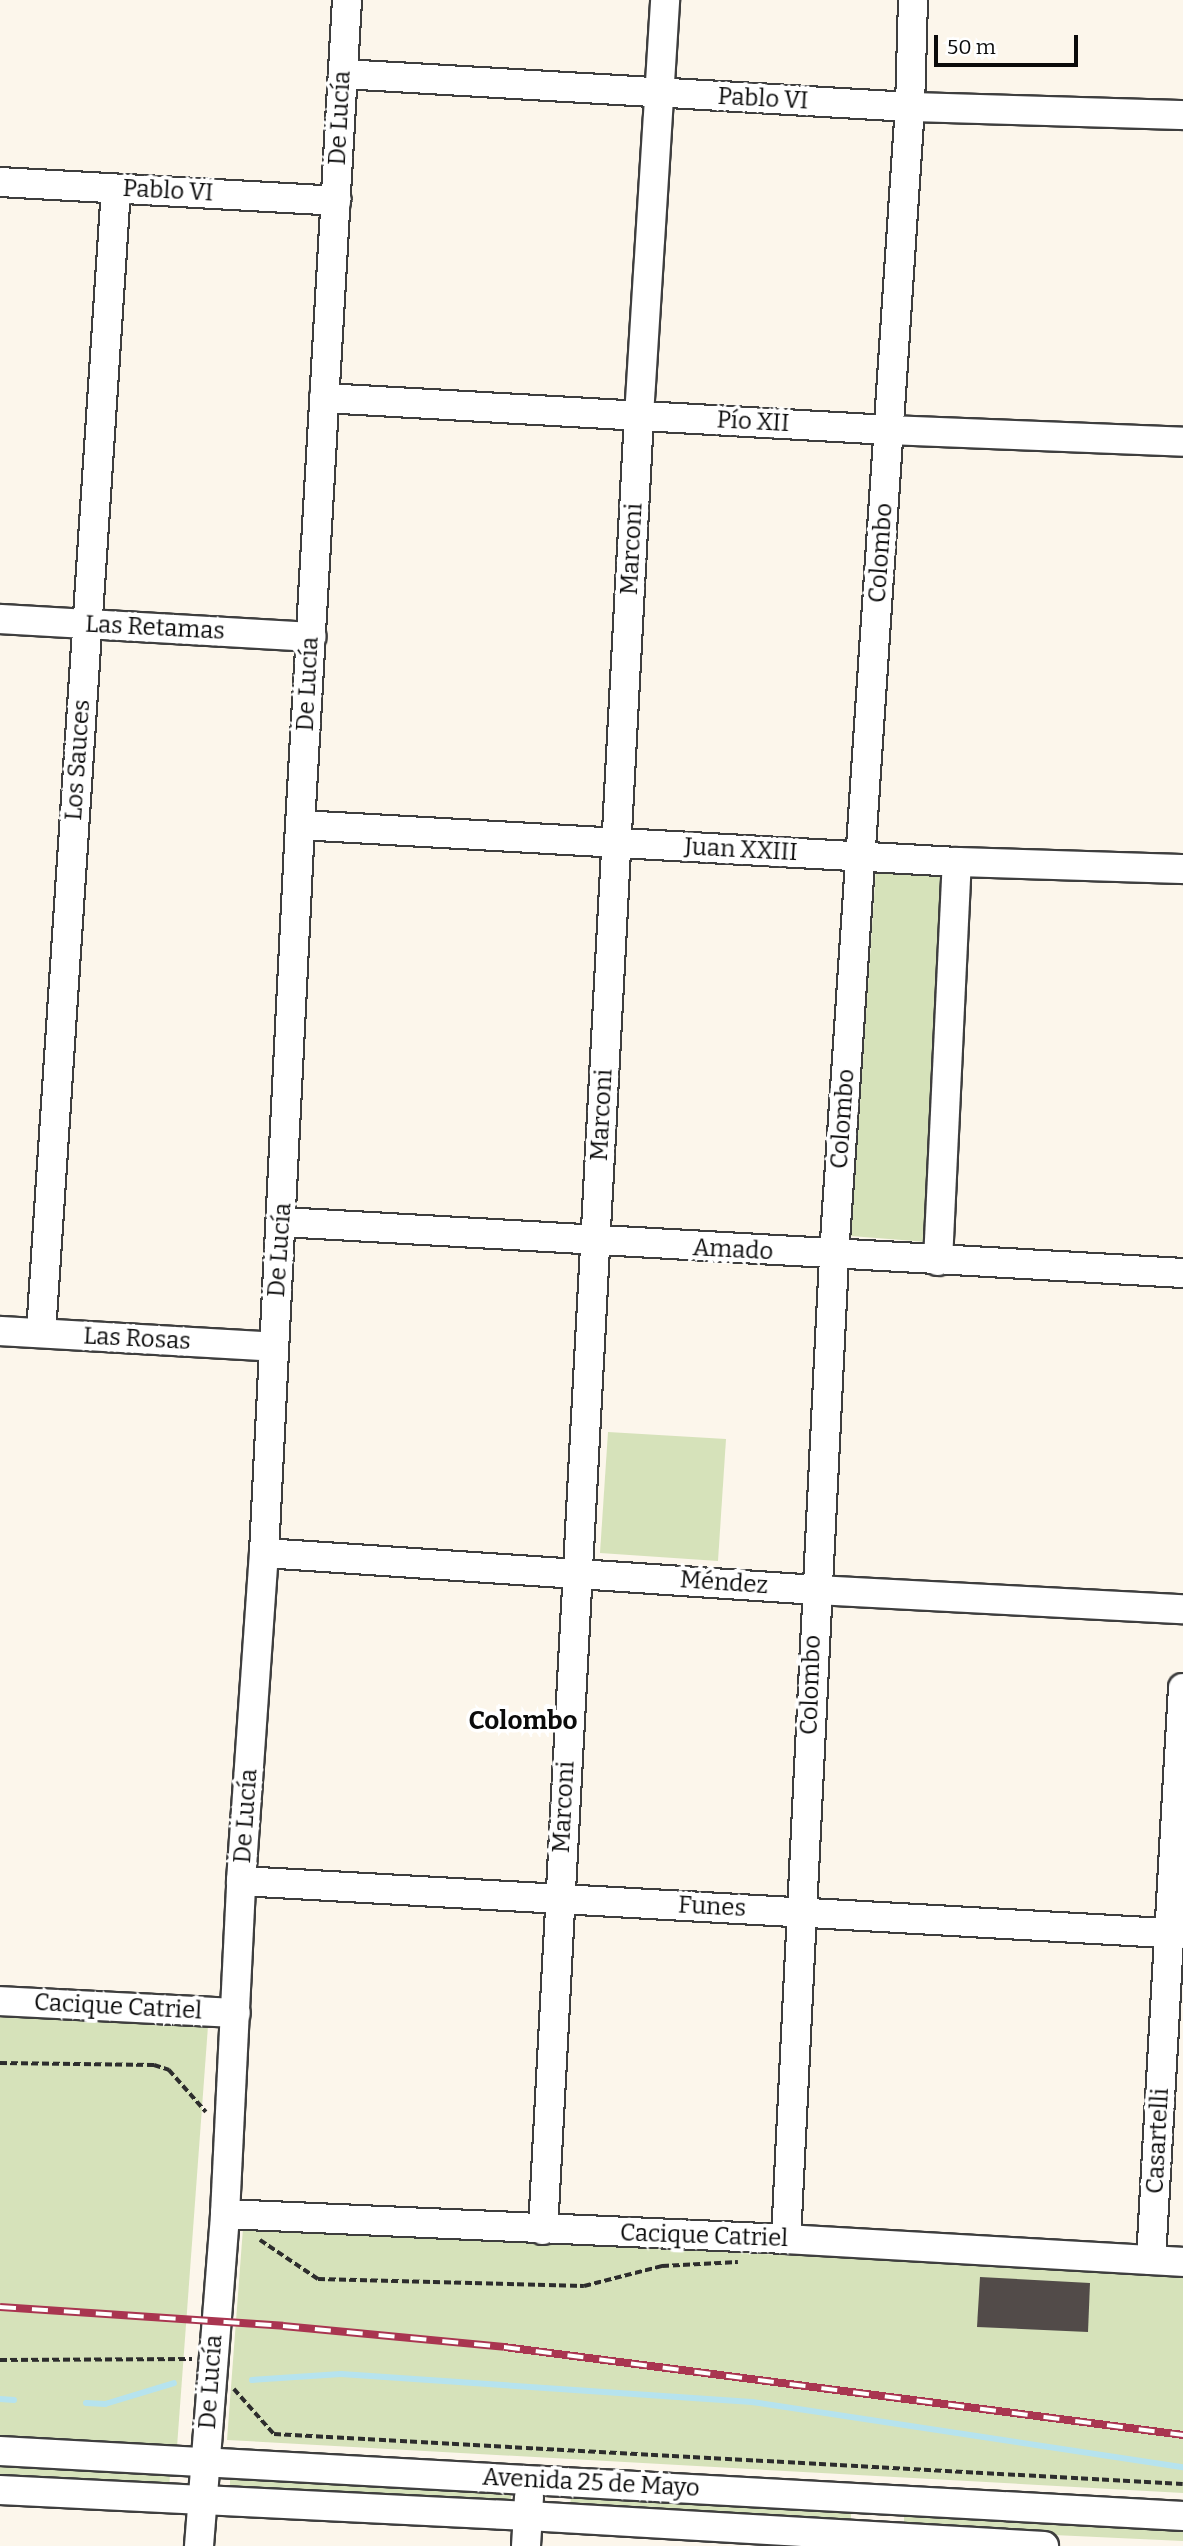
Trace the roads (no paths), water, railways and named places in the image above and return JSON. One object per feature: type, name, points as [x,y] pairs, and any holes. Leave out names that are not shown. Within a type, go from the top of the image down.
[{"type":"street","name":"De Lucía","points":[[199,2546],[225,2214],[241,1881],[264,1553],[300,825],[347,0]]},
{"type":"street","name":"Marconi","points":[[543,2230],[558,1899],[639,416],[665,0]]},
{"type":"street","name":"Colombo","points":[[786,2239],[834,1256],[890,430],[910,107],[913,0]]},
{"type":"street","name":"Pablo VI","points":[[343,74],[910,107],[1183,115]]},
{"type":"street","name":"Pablo VI","points":[[0,182],[336,201]]},
{"type":"street","name":"Los Sauces","points":[[41,1333],[116,188]]},
{"type":"street","name":"Pío XII","points":[[324,398],[890,430],[1183,442]]},
{"type":"street","name":"Las Retamas","points":[[0,619],[311,637]]},
{"type":"street","name":"Juan XXIII","points":[[300,825],[957,862],[1183,869]]},
{"type":"street","points":[[938,1261],[957,862]]},
{"type":"street","name":"Amado","points":[[282,1222],[834,1256],[1183,1273]]},
{"type":"street","name":"Las Rosas","points":[[0,1331],[274,1347]]},
{"type":"street","name":"Méndez","points":[[264,1553],[816,1590],[1183,1609]]},
{"type":"street","name":"Casartelli","points":[[1151,2260],[1177,1934],[1183,1688]]},
{"type":"street","name":"Funes","points":[[241,1881],[1177,1934]]},
{"type":"street","name":"Cacique Catriel","points":[[0,2001],[236,2012]]},
{"type":"street","name":"Cacique Catriel","points":[[225,2214],[786,2239],[1183,2262]]},
{"type":"street","name":"Avenida 25 de Mayo","points":[[0,2451],[206,2460],[1183,2516]]},
{"type":"street","points":[[526,2546],[530,2480]]},
{"type":"street","name":"Avenida 25 de Mayo","points":[[0,2490],[528,2516],[878,2541],[1044,2546]]},
{"type":"street","points":[[878,2541],[880,2500]]},
{"type":"waterway","points":[[252,2380],[341,2374],[752,2402],[1183,2467]]},
{"type":"waterway","points":[[86,2403],[105,2404],[174,2383]]},
{"type":"waterway","points":[[0,2399],[14,2400]]},
{"type":"railway","points":[[0,2307],[283,2326],[504,2347],[1183,2435]]},
{"type":"district","name":"Colombo","points":[[523,1721]]}]
